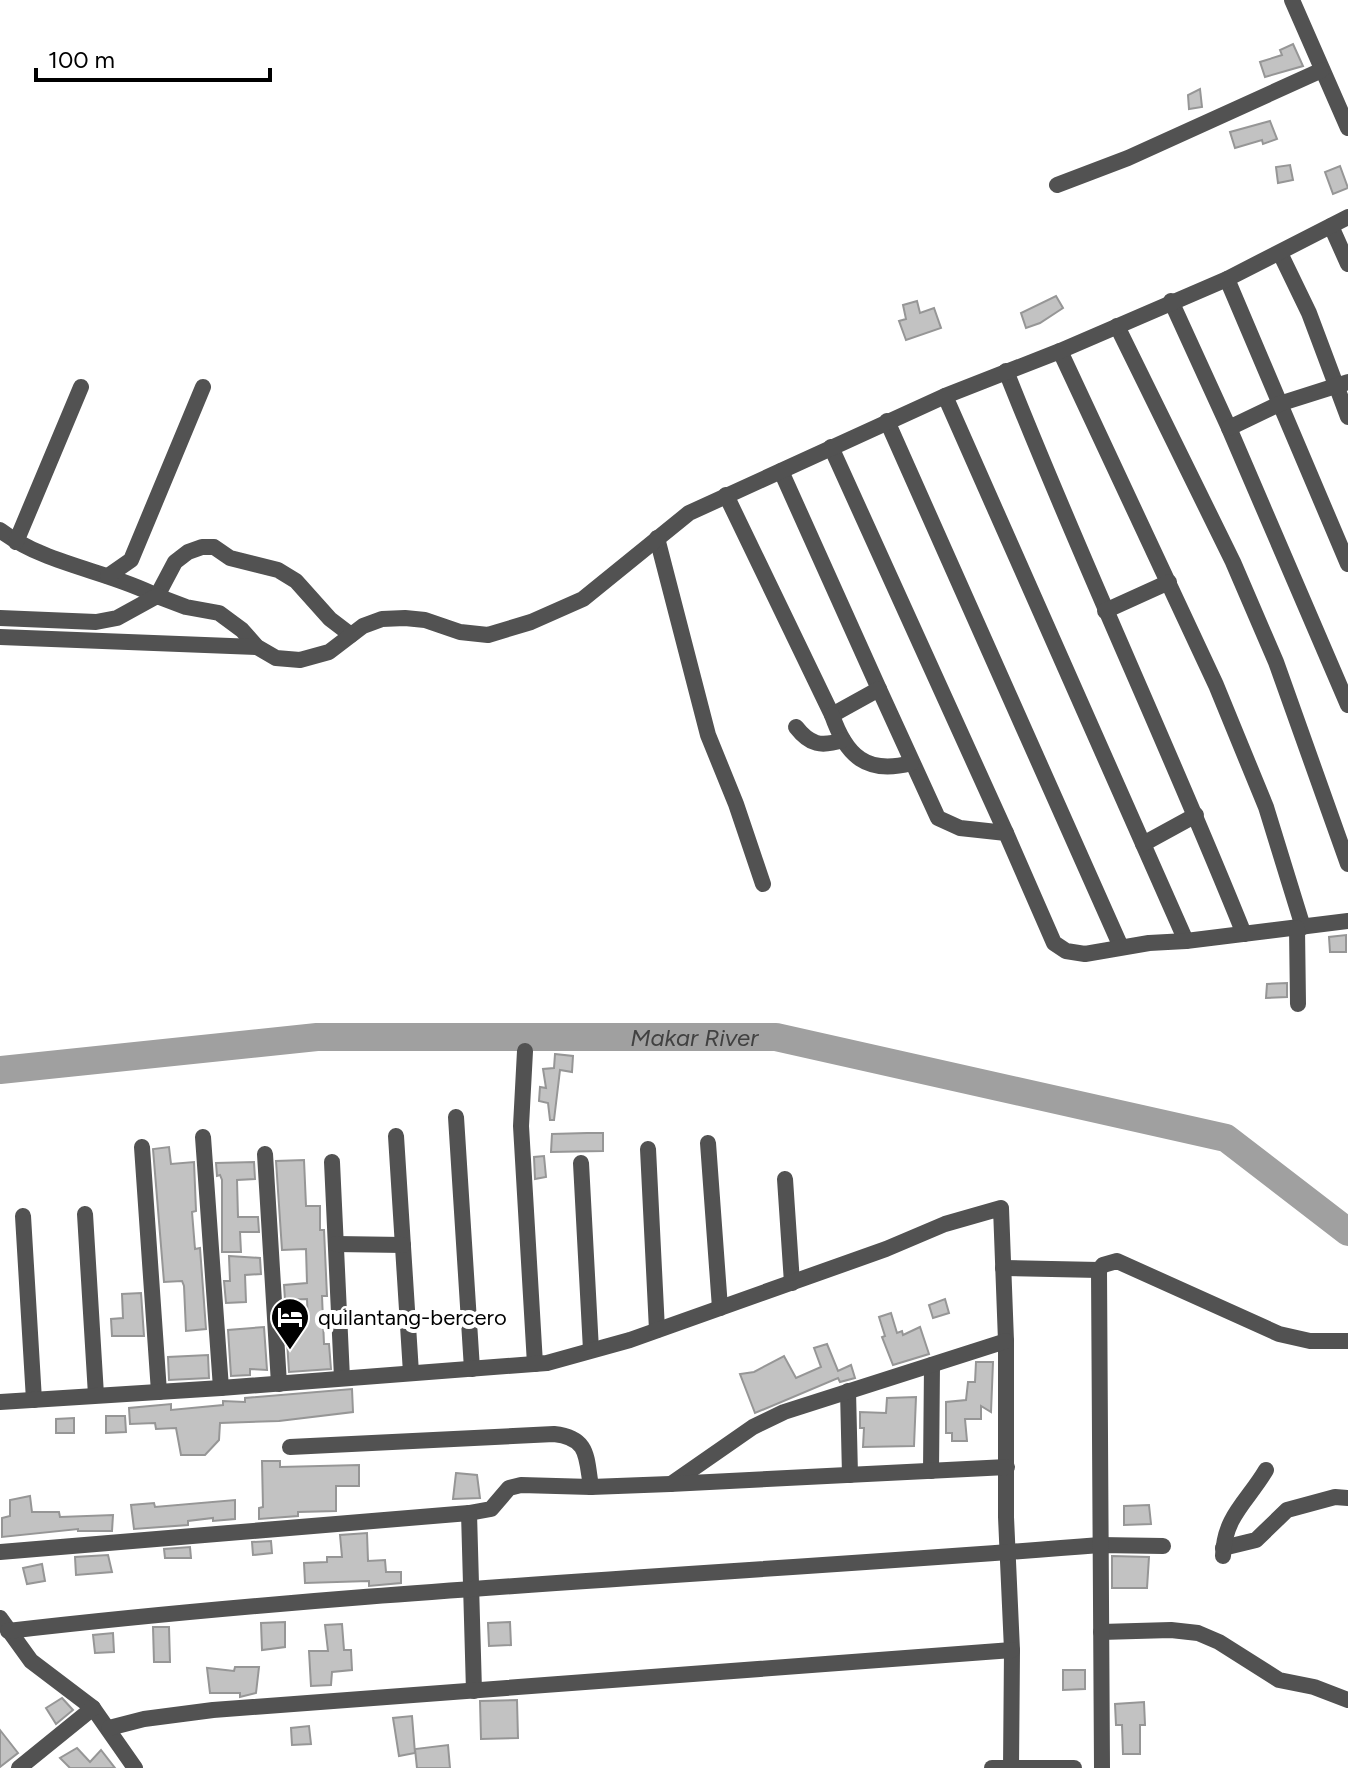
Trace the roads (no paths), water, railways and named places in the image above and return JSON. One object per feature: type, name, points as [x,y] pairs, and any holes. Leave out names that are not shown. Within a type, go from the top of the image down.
[{"type":"street","points":[[1292,0],[1348,128]]},
{"type":"street","points":[[1057,185],[1128,158],[1322,70]]},
{"type":"street","points":[[0,530],[16,542],[61,562],[108,576],[186,607],[219,613],[235,624],[257,647],[276,658],[300,660],[329,652],[363,626],[382,619],[425,620],[460,632],[488,635],[531,622],[583,599],[689,513],[726,495],[887,421],[1227,279],[1348,217]]},
{"type":"street","points":[[1331,226],[1348,264]]},
{"type":"street","points":[[1280,253],[1342,384],[1348,417]]},
{"type":"street","points":[[1227,279],[1279,404],[1343,536],[1348,564]]},
{"type":"street","points":[[1171,301],[1348,705]]},
{"type":"street","points":[[1117,326],[1233,562],[1276,662],[1348,864]]},
{"type":"street","points":[[1060,351],[1216,685],[1266,807],[1300,928],[1298,1004]]},
{"type":"street","points":[[1006,371],[1244,934]]},
{"type":"street","points":[[1229,428],[1279,404],[1342,384]]},
{"type":"street","points":[[16,542],[81,387]]},
{"type":"street","points":[[108,576],[131,560],[203,387]]},
{"type":"street","points":[[945,396],[1186,941]]},
{"type":"street","points":[[887,421],[1121,947]]},
{"type":"street","points":[[831,447],[1054,943],[1066,951],[1085,954],[1121,947],[1348,921]]},
{"type":"street","points":[[781,471],[879,689],[904,765],[922,783],[938,818],[960,828],[1006,833]]},
{"type":"street","points":[[726,495],[852,755],[867,763],[904,765]]},
{"type":"street","points":[[657,538],[708,735],[763,884]]},
{"type":"street","points":[[0,618],[96,622],[117,618],[157,596],[175,562],[188,552],[214,547],[230,558],[278,570],[296,581],[330,619],[351,635]]},
{"type":"street","points":[[1105,611],[1169,582]]},
{"type":"street","points":[[0,637],[257,647]]},
{"type":"street","points":[[832,715],[879,689]]},
{"type":"street","points":[[796,727],[806,740],[814,744],[843,740]]},
{"type":"street","points":[[1143,844],[1196,815]]},
{"type":"street","points":[[525,1051],[521,1126],[535,1364]]},
{"type":"street","points":[[456,1117],[472,1369]]},
{"type":"street","points":[[396,1136],[411,1373]]},
{"type":"street","points":[[203,1137],[221,1388]]},
{"type":"street","points":[[708,1143],[720,1308]]},
{"type":"street","points":[[142,1147],[159,1392]]},
{"type":"street","points":[[648,1149],[657,1330]]},
{"type":"street","points":[[265,1154],[279,1384]]},
{"type":"street","points":[[332,1162],[342,1378]]},
{"type":"street","points":[[581,1163],[591,1350]]},
{"type":"street","points":[[785,1179],[792,1283]]},
{"type":"street","points":[[0,1402],[535,1364],[657,1330],[792,1283],[945,1224],[1001,1208],[1012,1650],[1011,1768]]},
{"type":"street","points":[[85,1214],[96,1395]]},
{"type":"street","points":[[23,1216],[34,1400]]},
{"type":"street","points":[[336,1244],[403,1245]]},
{"type":"street","points":[[1102,1768],[1099,1270],[1103,1265],[1117,1261],[1279,1334],[1310,1341],[1348,1341]]},
{"type":"street","points":[[1003,1268],[1099,1270]]},
{"type":"street","points":[[670,1484],[753,1427],[784,1412],[1006,1341]]},
{"type":"street","points":[[931,1471],[932,1365]]},
{"type":"street","points":[[848,1391],[850,1475]]},
{"type":"street","points":[[290,1447],[554,1434],[571,1436],[580,1443],[586,1456],[591,1487]]},
{"type":"street","points":[[0,1552],[469,1513],[491,1509],[514,1486],[670,1484],[1007,1467]]},
{"type":"street","points":[[1266,1470],[1257,1487],[1235,1509],[1223,1552],[1256,1540],[1287,1510],[1335,1497],[1348,1498]]},
{"type":"street","points":[[469,1513],[474,1691]]},
{"type":"street","points":[[4,1624],[126,1618],[1100,1545],[1163,1546]]},
{"type":"street","points":[[4,1624],[31,1661],[93,1708],[135,1768]]},
{"type":"street","points":[[1101,1632],[1171,1630],[1198,1633],[1219,1642],[1279,1680],[1314,1687],[1348,1700]]},
{"type":"street","points":[[109,1728],[144,1719],[213,1710],[1012,1650]]},
{"type":"street","points":[[19,1768],[93,1708]]},
{"type":"street","points":[[992,1768],[1074,1768]]},
{"type":"waterway","name":"Makar River","points":[[0,1070],[317,1037],[776,1037],[1226,1138],[1348,1232]]},
{"type":"place","name":"quilantang-bercero","points":[[290,1351]]}]
